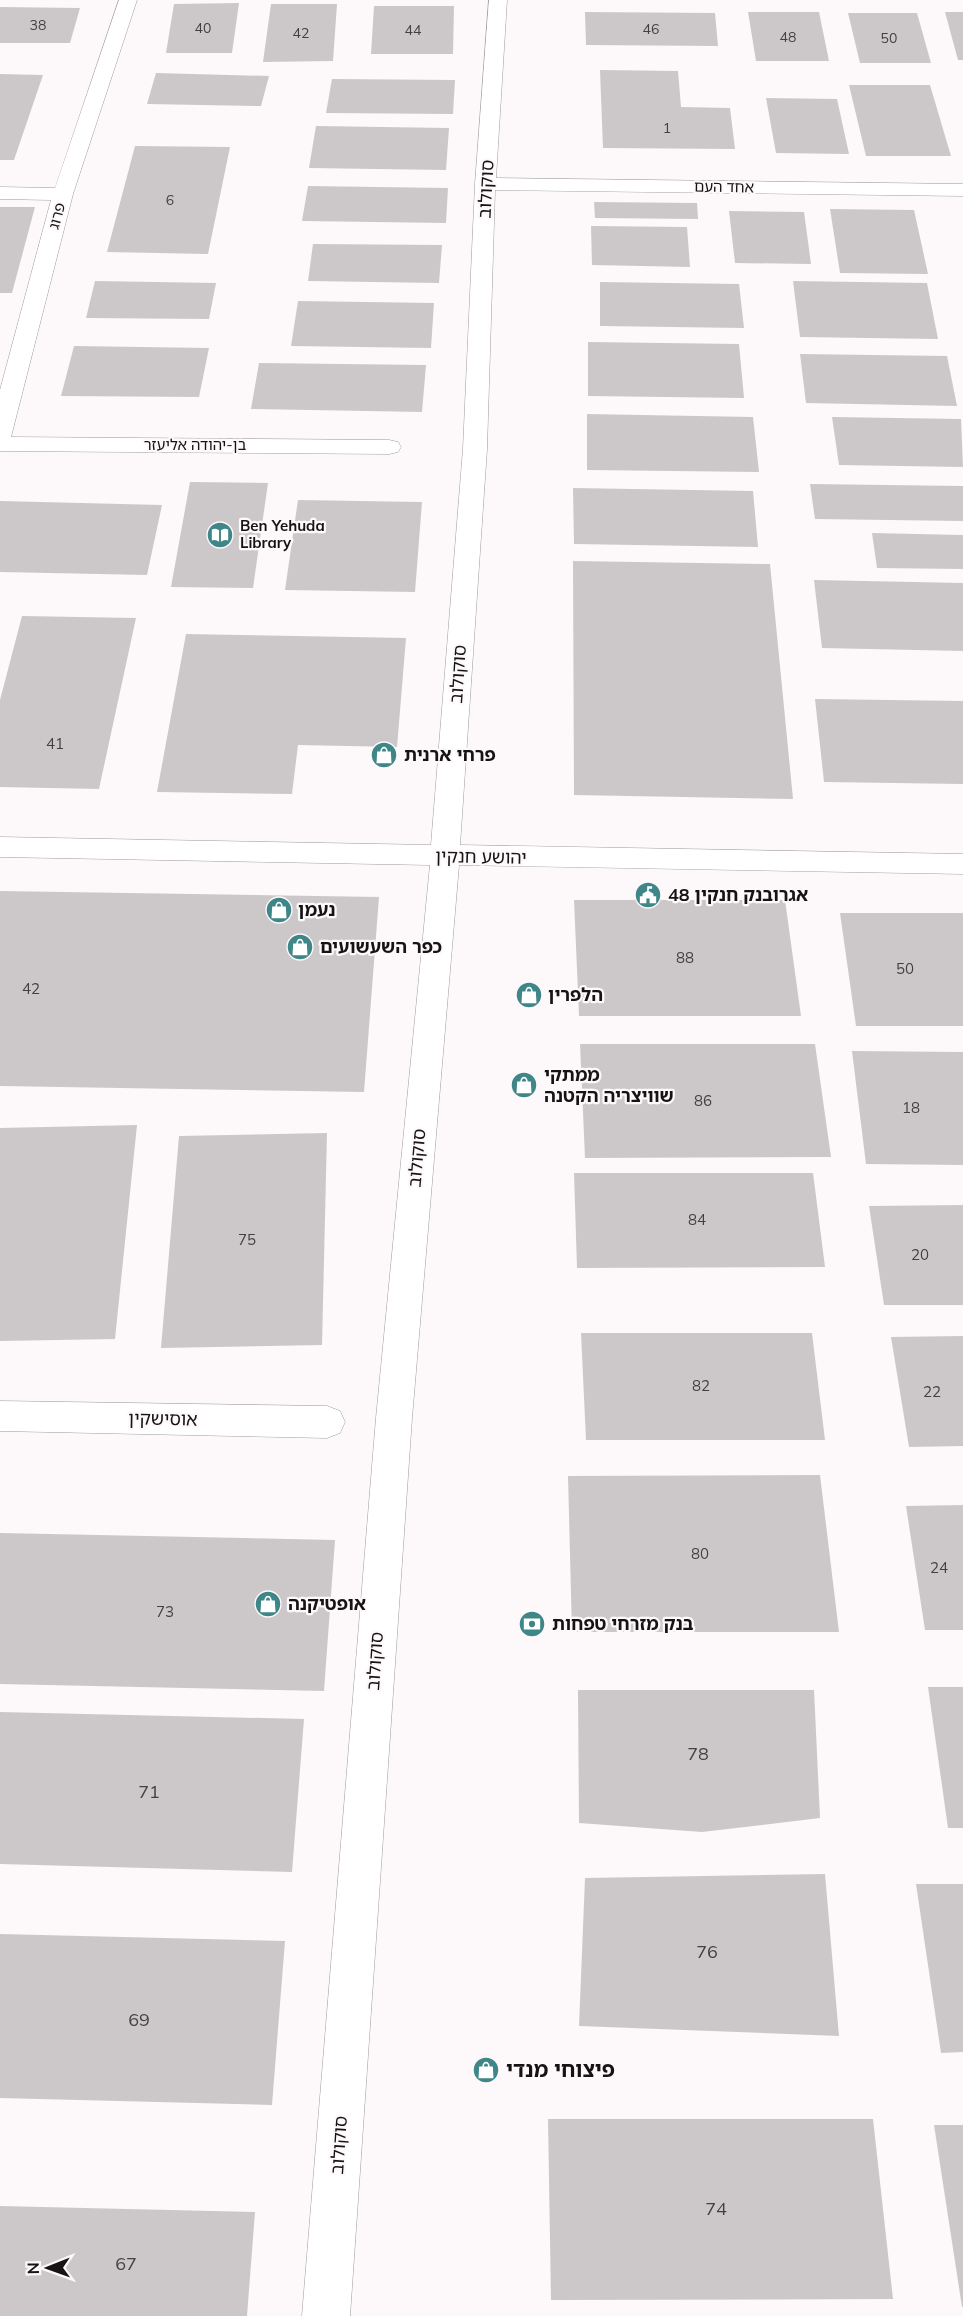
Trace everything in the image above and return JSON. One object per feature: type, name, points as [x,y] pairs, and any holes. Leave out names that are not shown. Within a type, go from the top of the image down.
[{"type":"street","name":"פרוג","points":[[0,435],[63,194],[128,0]]},
{"type":"street","name":"סוקולוב","points":[[326,2316],[394,1419],[445,856],[475,449],[486,184],[498,0]]},
{"type":"street","name":"אחד העם","points":[[486,184],[962,196]]},
{"type":"street","points":[[0,193],[63,194]]},
{"type":"street","name":"בן-יהודה אליעזר","points":[[0,444],[389,447]]},
{"type":"street","name":"יהושע חנקין","points":[[0,847],[963,864]]},
{"type":"street","name":"אוסישקין","points":[[0,1416],[327,1422]]},
{"type":"building","points":[[239,3],[232,53],[166,53],[174,4]]},
{"type":"building","points":[[271,4],[337,4],[333,61],[263,62]]},
{"type":"building","points":[[374,6],[454,6],[453,54],[371,54]]},
{"type":"building","points":[[0,7],[80,8],[70,43],[0,43]]},
{"type":"building","points":[[585,12],[715,13],[718,46],[586,45]]},
{"type":"building","points":[[748,12],[819,12],[829,61],[756,61]]},
{"type":"building","points":[[945,12],[963,12],[963,60],[958,60]]},
{"type":"building","points":[[848,13],[917,13],[931,63],[860,63]]},
{"type":"building","points":[[600,70],[678,71],[681,107],[730,108],[735,149],[603,148]]},
{"type":"building","points":[[156,73],[269,76],[261,106],[147,104]]},
{"type":"building","points":[[0,74],[43,75],[14,160],[0,160]]},
{"type":"building","points":[[332,79],[455,80],[453,114],[326,113]]},
{"type":"building","points":[[849,85],[930,85],[951,156],[866,156]]},
{"type":"building","points":[[766,98],[837,99],[849,154],[776,153]]},
{"type":"building","points":[[316,126],[449,128],[446,170],[309,168]]},
{"type":"building","points":[[135,146],[230,147],[208,254],[107,252]]},
{"type":"building","points":[[308,186],[448,188],[446,223],[302,221]]},
{"type":"building","points":[[594,202],[697,203],[698,219],[595,218]]},
{"type":"building","points":[[0,207],[35,207],[12,293],[0,293]]},
{"type":"building","points":[[830,209],[914,210],[928,274],[840,273]]},
{"type":"building","points":[[729,211],[804,212],[811,264],[735,263]]},
{"type":"building","points":[[591,226],[687,227],[690,267],[592,265]]},
{"type":"building","points":[[313,244],[442,245],[439,283],[308,281]]},
{"type":"building","points":[[95,281],[216,283],[209,319],[86,318]]},
{"type":"building","points":[[793,281],[927,283],[938,339],[800,337]]},
{"type":"building","points":[[600,282],[739,284],[744,328],[600,326]]},
{"type":"building","points":[[298,301],[434,303],[431,348],[291,346]]},
{"type":"building","points":[[588,342],[739,344],[744,398],[588,396]]},
{"type":"building","points":[[74,346],[209,348],[199,397],[61,396]]},
{"type":"building","points":[[800,354],[947,356],[957,406],[806,403]]},
{"type":"building","points":[[259,363],[426,365],[422,412],[251,409]]},
{"type":"building","points":[[587,414],[753,417],[759,472],[587,470]]},
{"type":"building","points":[[832,417],[961,419],[963,467],[839,465]]},
{"type":"building","name":"Ben Yehuda Library","points":[[190,482],[268,483],[253,588],[171,587]]},
{"type":"building","points":[[810,484],[963,486],[963,521],[815,519]]},
{"type":"building","points":[[573,488],[753,491],[758,547],[574,544]]},
{"type":"building","points":[[298,500],[422,502],[415,592],[285,590]]},
{"type":"building","points":[[0,501],[162,505],[147,575],[0,572]]},
{"type":"building","points":[[872,533],[963,535],[963,569],[877,568]]},
{"type":"building","points":[[573,561],[770,564],[793,799],[574,795]]},
{"type":"building","points":[[814,580],[963,583],[963,651],[822,648]]},
{"type":"building","points":[[22,616],[136,618],[99,789],[0,787],[0,700]]},
{"type":"building","points":[[186,634],[406,638],[397,747],[298,745],[292,794],[157,792]]},
{"type":"building","points":[[815,699],[963,701],[963,784],[824,782]]},
{"type":"building","points":[[0,891],[379,897],[364,1092],[0,1086]]},
{"type":"building","points":[[574,900],[785,900],[801,1016],[579,1016]]},
{"type":"building","points":[[840,913],[963,913],[963,1026],[856,1026]]},
{"type":"building","points":[[580,1044],[815,1044],[831,1157],[585,1158]]},
{"type":"building","points":[[852,1051],[963,1052],[963,1165],[866,1164]]},
{"type":"building","points":[[137,1125],[115,1339],[0,1341],[0,1128]]},
{"type":"building","points":[[327,1133],[322,1345],[161,1348],[179,1136]]},
{"type":"building","points":[[574,1173],[813,1173],[825,1267],[577,1268]]},
{"type":"building","points":[[963,1205],[963,1305],[884,1305],[869,1206]]},
{"type":"building","points":[[581,1333],[812,1333],[825,1440],[586,1440]]},
{"type":"building","points":[[963,1336],[963,1446],[909,1447],[891,1337]]},
{"type":"building","points":[[820,1475],[839,1632],[572,1632],[568,1476]]},
{"type":"building","points":[[963,1505],[963,1630],[925,1630],[906,1506]]},
{"type":"building","points":[[0,1533],[335,1540],[324,1691],[0,1684]]},
{"type":"building","points":[[928,1687],[963,1687],[963,1828],[948,1828]]},
{"type":"building","points":[[578,1690],[814,1690],[820,1818],[702,1832],[579,1823]]},
{"type":"building","points":[[0,1712],[304,1719],[292,1872],[0,1864]]},
{"type":"building","points":[[825,1874],[839,2036],[579,2026],[585,1878]]},
{"type":"building","points":[[916,1884],[963,1884],[963,2052],[941,2053]]},
{"type":"building","points":[[0,1934],[285,1941],[272,2105],[0,2098]]},
{"type":"building","points":[[548,2119],[873,2119],[893,2299],[551,2300]]},
{"type":"building","points":[[934,2125],[963,2125],[963,2307],[962,2307]]},
{"type":"building","points":[[0,2206],[255,2212],[247,2316],[0,2316]]},
{"type":"place","name":"Ben Yehuda Library","points":[[220,535]]},
{"type":"place","name":"פרחי ארנית","points":[[384,755]]},
{"type":"place","name":"אגרובנק חנקין 48","points":[[648,895]]},
{"type":"place","name":"נעמן","points":[[279,910]]},
{"type":"place","name":"כפר השעשועים","points":[[300,947]]},
{"type":"place","name":"הלפרין","points":[[529,995]]},
{"type":"place","name":"ממתקי שוויצריה הקטנה","points":[[524,1085]]},
{"type":"place","name":"אופטיקנה","points":[[268,1604]]},
{"type":"place","name":"בנק מזרחי טפחות","points":[[532,1624]]},
{"type":"place","name":"פיצוחי מנדי","points":[[486,2070]]}]
